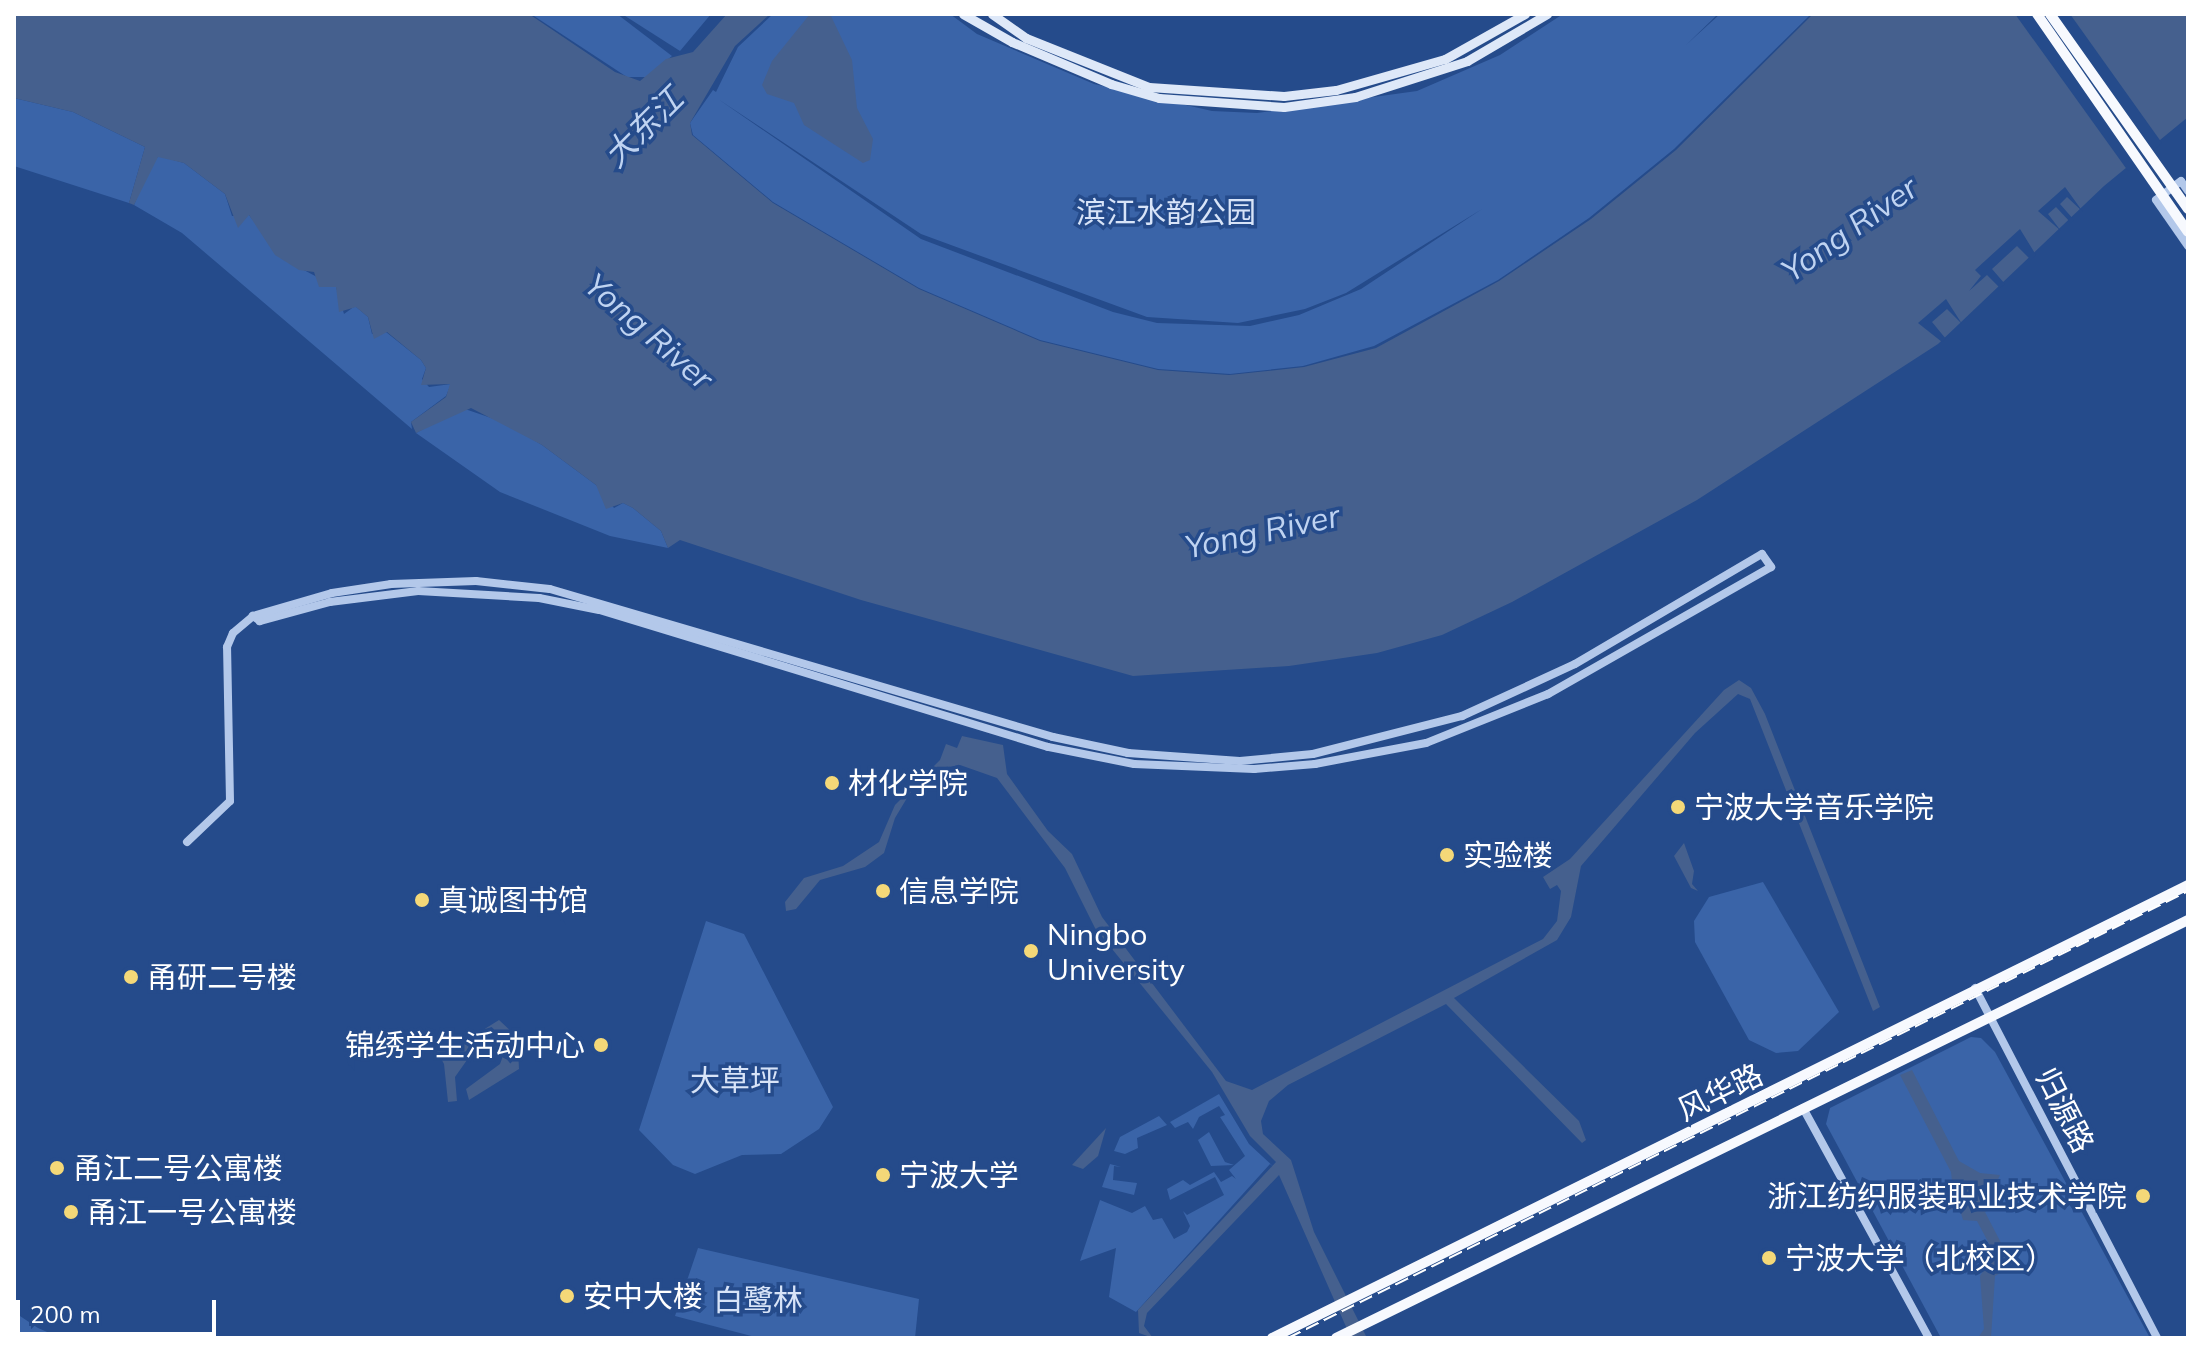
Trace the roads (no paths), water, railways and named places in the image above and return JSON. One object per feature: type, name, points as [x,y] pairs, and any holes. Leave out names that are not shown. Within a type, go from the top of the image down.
[{"type":"main road","points":[[963,14],[1063,66],[1159,98],[1284,107],[1355,97],[1453,66],[1547,14]]},
{"type":"main road","points":[[992,14],[1026,38],[1149,87],[1284,96],[1336,90],[1445,59],[1525,14]]},
{"type":"main road","points":[[2037,14],[2188,232]]},
{"type":"main road","points":[[2050,14],[2188,209]]},
{"type":"main road","name":"风华路","points":[[1272,1338],[2188,885]]},
{"type":"main road","name":"风华路","points":[[1336,1338],[2188,920]]},
{"type":"street","points":[[2188,191],[2181,181],[2156,200],[2188,246]]},
{"type":"street","points":[[187,842],[230,801],[227,647],[233,633],[253,616],[332,593],[391,584],[476,581],[550,589],[1053,737],[1128,753],[1240,761],[1344,748],[1462,716],[1575,664],[1762,554],[1771,567],[1548,694],[1426,743],[1315,764],[1254,769],[1134,764],[1048,747],[599,610],[539,598],[418,591],[330,602],[260,621],[253,616]]},
{"type":"street","name":"归源路","points":[[1975,988],[2157,1338]]},
{"type":"street","points":[[1803,1108],[1929,1338]]},
{"type":"water","points":[[14,14],[529,14],[615,72],[640,81],[666,59],[693,52],[727,14],[770,14],[735,46],[690,123],[692,135],[773,203],[919,289],[1040,341],[1158,370],[1229,375],[1304,367],[1376,348],[1499,281],[1591,219],[1676,150],[1813,14],[2188,14],[2188,117],[2104,186],[1938,344],[1697,500],[1512,602],[1442,635],[1377,653],[1289,666],[1133,676],[861,600],[680,540],[668,548],[661,531],[633,508],[623,503],[606,509],[596,485],[542,445],[471,408],[416,433],[411,422],[446,397],[450,384],[421,385],[426,368],[421,360],[387,332],[374,339],[368,317],[356,307],[339,312],[336,287],[319,287],[314,272],[299,270],[275,255],[249,215],[238,228],[225,194],[184,163],[158,157],[134,205],[129,203],[145,147],[73,112],[14,98]]},
{"type":"water","points":[[810,14],[831,16],[852,60],[857,108],[873,139],[870,160],[863,163],[804,125],[794,103],[767,94],[762,85],[772,61]]},
{"type":"water","points":[[1739,680],[1751,688],[1765,714],[1880,1007],[1873,1011],[1750,699],[1738,694],[1695,733],[1581,866],[1571,917],[1557,940],[1454,998],[1579,1121],[1586,1140],[1582,1143],[1446,1004],[1288,1085],[1269,1101],[1261,1121],[1263,1134],[1291,1160],[1314,1232],[1367,1338],[1351,1338],[1279,1175],[1147,1313],[1144,1326],[1153,1338],[1139,1333],[1138,1310],[1276,1162],[1250,1136],[1212,1072],[1095,928],[1065,868],[997,778],[960,765],[938,769],[910,793],[895,818],[884,853],[865,867],[820,880],[796,909],[786,911],[785,902],[804,878],[843,866],[879,842],[895,805],[940,760],[946,744],[957,748],[962,736],[1003,745],[1007,774],[1048,831],[1072,854],[1102,917],[1226,1081],[1252,1090],[1543,939],[1557,921],[1561,891],[1557,885],[1550,889],[1543,877],[1570,859],[1724,690]]},
{"type":"water","points":[[1684,843],[1694,871],[1692,884],[1698,891],[1691,888],[1674,856]]},
{"type":"water","points":[[499,1020],[514,1034],[509,1040],[518,1048],[519,1069],[469,1100],[466,1089],[500,1064],[503,1056],[493,1043],[479,1043],[455,1077],[457,1101],[448,1102],[444,1064],[431,1040],[439,1037],[447,1046],[459,1045]]},
{"type":"water","points":[[1912,1070],[1959,1161],[1980,1173],[2000,1175],[1990,1196],[1995,1206],[1985,1212],[2013,1266],[1995,1276],[1991,1338],[1978,1338],[1984,1329],[1980,1276],[1994,1253],[1977,1221],[1963,1220],[1959,1207],[1941,1213],[1954,1199],[1951,1172],[1900,1075]]},
{"type":"water","points":[[1106,1128],[1098,1156],[1083,1169],[1072,1165]]},
{"type":"railway","points":[[1288,1338],[2188,891]]},
{"type":"place","name":"材化学院","points":[[832,783]]},
{"type":"place","name":"宁波大学音乐学院","points":[[1678,807]]},
{"type":"place","name":"实验楼","points":[[1447,855]]},
{"type":"place","name":"信息学院","points":[[883,891]]},
{"type":"place","name":"真诚图书馆","points":[[422,900]]},
{"type":"place","name":"Ningbo University","points":[[1031,951]]},
{"type":"place","name":"甬研二号楼","points":[[131,977]]},
{"type":"place","name":"锦绣学生活动中心","points":[[601,1045]]},
{"type":"place","name":"甬江二号公寓楼","points":[[57,1168]]},
{"type":"place","name":"宁波大学","points":[[883,1175]]},
{"type":"place","name":"浙江纺织服装职业技术学院","points":[[2143,1196]]},
{"type":"place","name":"甬江一号公寓楼","points":[[71,1212]]},
{"type":"place","name":"宁波大学（北校区）","points":[[1769,1258]]},
{"type":"place","name":"安中大楼","points":[[567,1296]]},
{"type":"water label","name":"大东江","points":[[643,127]]},
{"type":"water label","name":"Yong River","points":[[1849,229]]},
{"type":"water label","name":"Yong River","points":[[649,331]]},
{"type":"water label","name":"Yong River","points":[[1262,531]]},
{"type":"park label","name":"滨江水韵公园","points":[[1166,212]]},
{"type":"park label","name":"大草坪","points":[[735,1080]]},
{"type":"park label","name":"白鹭林","points":[[758,1300]]}]
